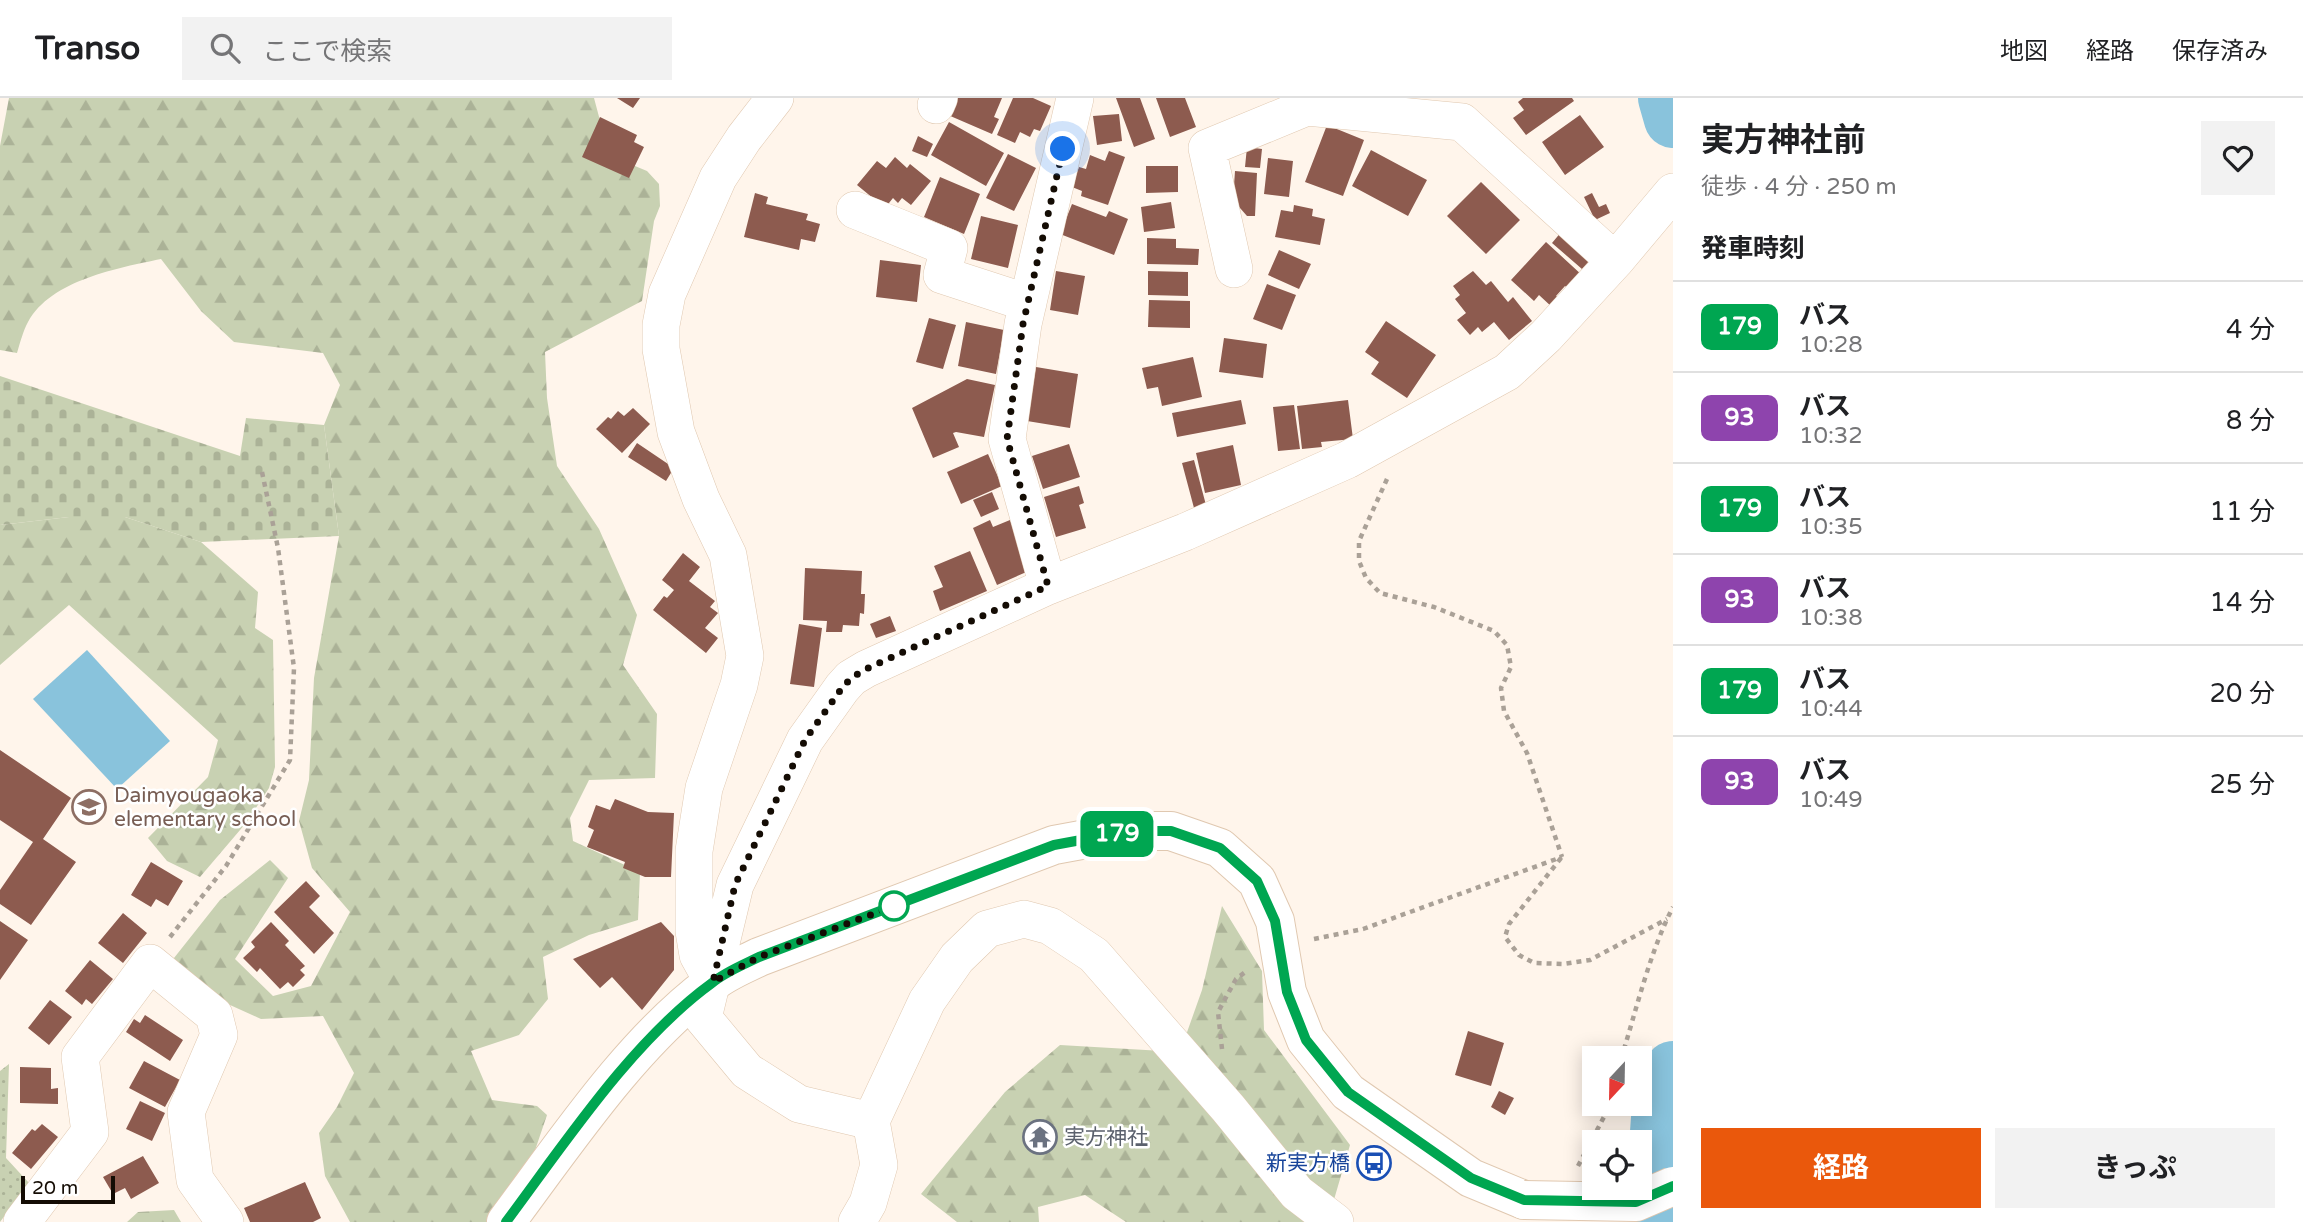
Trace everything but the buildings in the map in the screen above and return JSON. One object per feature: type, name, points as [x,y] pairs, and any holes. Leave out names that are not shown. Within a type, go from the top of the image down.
[{"type":"street","points":[[713,982],[698,955],[694,931],[694,851],[704,788],[739,685],[745,656],[728,555],[701,499],[676,432],[662,349],[661,326],[667,294],[718,178],[775,98]]},
{"type":"street","points":[[1048,586],[1007,439],[1028,303],[1074,98]]},
{"type":"street","points":[[1234,269],[1207,148],[1307,107],[1462,122],[1615,261]]},
{"type":"street","points":[[871,1121],[799,1104],[747,1071],[703,1018],[735,885],[805,740],[842,688],[851,678],[866,669],[1048,586],[1197,526],[1347,460],[1507,372],[1546,336],[1615,261],[1662,204]]},
{"type":"street","points":[[855,209],[949,248],[942,275],[1028,303]]},
{"type":"street","points":[[506,1222],[594,1105],[658,1029],[713,982],[759,957],[1054,845],[1130,831],[1171,831],[1220,848],[1257,881],[1275,921],[1287,992],[1306,1040],[1348,1092],[1471,1178],[1523,1211],[1636,1202],[1673,1186]]},
{"type":"street","points":[[857,1222],[868,1203],[879,1165],[871,1121],[927,1001],[957,958],[987,929],[1024,919],[1050,926],[1094,955],[1228,1108],[1297,1193],[1335,1222]]},
{"type":"street","points":[[22,1222],[90,1132],[80,1057],[150,963],[214,1015],[219,1035],[186,1112],[195,1180],[225,1222]]},
{"type":"path","points":[[1401,431],[1387,478],[1359,541],[1359,561],[1366,578],[1380,593],[1434,607],[1494,631],[1507,645],[1511,667],[1501,688],[1504,711],[1527,753],[1562,857]]},
{"type":"path","points":[[150,963],[226,866],[290,760],[294,668],[278,548],[262,472]]},
{"type":"path","points":[[1562,857],[1509,924],[1506,937],[1519,955],[1534,963],[1563,964],[1590,960],[1667,919]]},
{"type":"path","points":[[1222,1054],[1218,1012],[1236,979],[1279,946],[1363,929],[1562,857]]},
{"type":"path","points":[[1626,1046],[1673,907]]},
{"type":"path","points":[[1573,1176],[1604,1116]]},
{"type":"green space","points":[[9,98],[594,98],[606,143],[623,161],[647,171],[659,184],[660,206],[654,221],[642,301],[545,352],[547,398],[557,466],[599,529],[637,615],[623,665],[657,714],[655,778],[589,780],[570,818],[573,841],[640,872],[638,920],[589,935],[543,957],[548,999],[519,1035],[471,1051],[492,1100],[537,1106],[547,1115],[529,1168],[487,1222],[350,1222],[325,1176],[319,1133],[337,1107],[354,1073],[323,1016],[261,1019],[219,1000],[178,974],[174,958],[220,900],[270,860],[288,878],[235,959],[273,996],[311,986],[350,912],[312,868],[299,821],[309,780],[314,678],[339,536],[324,425],[340,385],[323,353],[234,342],[201,311],[161,259],[106,272],[69,286],[39,308],[26,326],[17,353],[0,350],[0,146]]},
{"type":"green space","points":[[0,376],[240,456],[246,418],[324,425],[339,536],[201,542],[125,517],[69,517],[0,525]]},
{"type":"green space","points":[[69,517],[125,517],[201,542],[258,592],[255,628],[273,640],[275,767],[269,788],[246,823],[200,877],[167,861],[148,838],[208,777],[218,740],[69,605],[0,665],[0,525]]},
{"type":"green space","points":[[1222,906],[1262,971],[1264,1030],[1350,1145],[1333,1203],[1350,1222],[1126,1222],[1085,1195],[1038,1207],[1039,1222],[957,1222],[921,1194],[1005,1092],[1060,1045],[1180,1052],[1202,990]]},
{"type":"green space","points":[[9,1064],[6,1158],[29,1183],[0,1222],[0,1071]]},
{"type":"green space","points":[[174,1210],[181,1222],[127,1222],[138,1212]]},
{"type":"water","points":[[87,650],[170,741],[117,789],[33,699]]},
{"type":"waterway","points":[[1667,98],[1673,119]]},
{"type":"waterway","points":[[1665,1222],[1655,1189],[1660,1118],[1673,1070]]},
{"type":"bus line","name":"179","points":[[506,1222],[594,1105],[658,1029],[713,982],[759,957],[1054,845],[1130,831],[1171,831],[1220,848],[1257,881],[1275,921],[1287,992],[1306,1040],[1348,1092],[1471,1178],[1524,1200],[1585,1203],[1636,1202],[1673,1186]]},
{"type":"place","name":"Daimyougaoka elementary school","points":[[89,807]]},
{"type":"place","name":"実方神社","points":[[1040,1137]]},
{"type":"place","name":"新実方橋","points":[[1374,1163]]},
{"type":"route","points":[[894,906],[759,957],[713,982],[735,885],[805,740],[842,688],[851,678],[866,669],[1048,586],[1007,439],[1023,324],[1063,149]]}]
